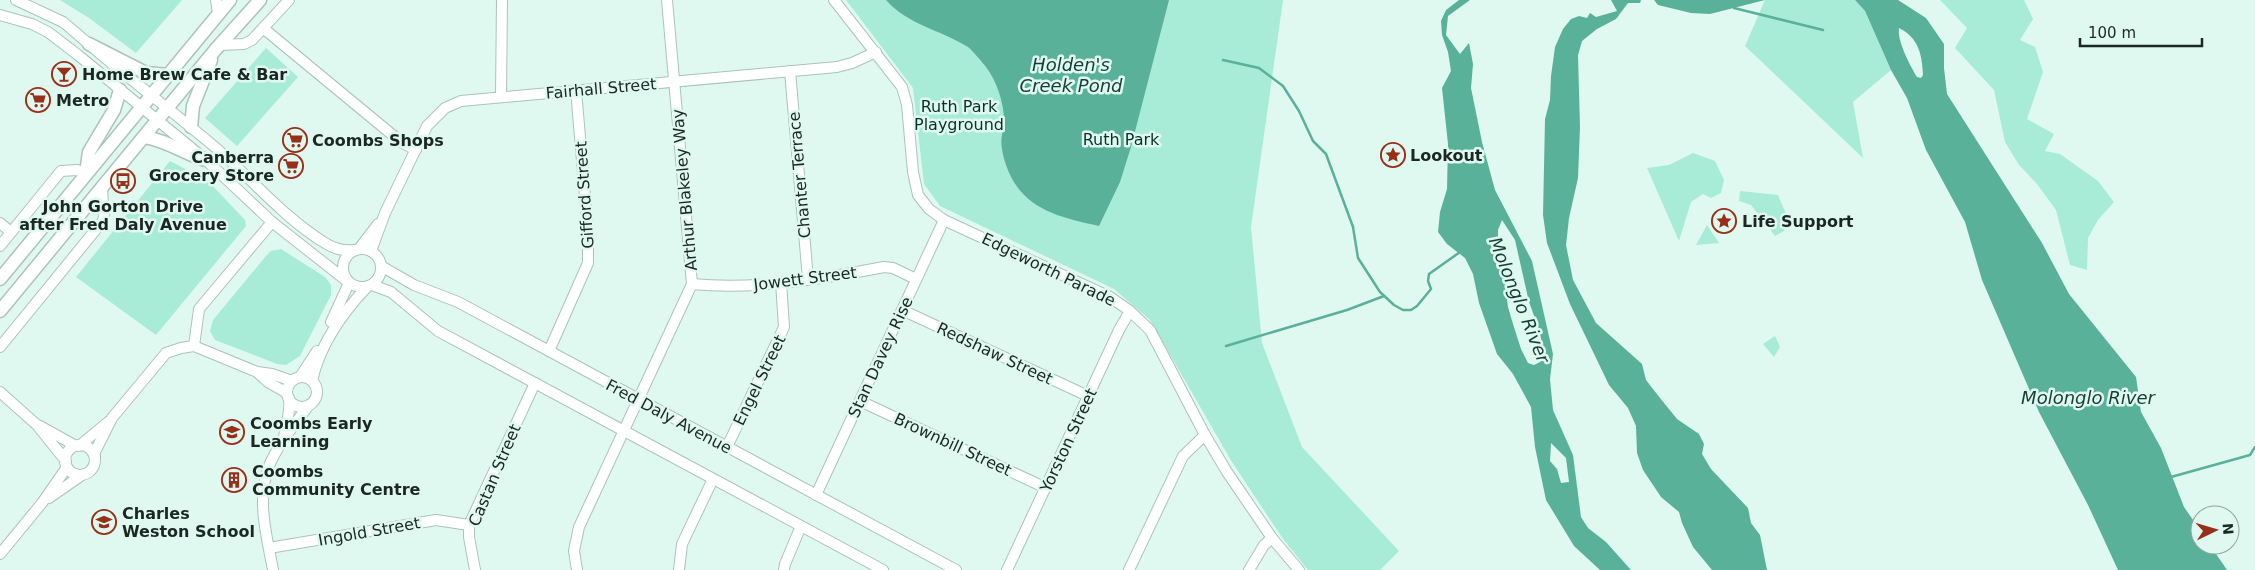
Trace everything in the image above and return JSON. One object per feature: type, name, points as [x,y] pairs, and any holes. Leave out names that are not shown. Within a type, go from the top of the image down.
[{"type":"main road","points":[[0,279],[230,0]]},
{"type":"main road","points":[[0,312],[217,47],[260,0]]},
{"type":"main road","points":[[89,44],[146,73],[168,75]]},
{"type":"main road","points":[[191,127],[193,106],[217,47]]},
{"type":"main road","points":[[86,173],[90,152],[114,110],[120,90]]},
{"type":"main road","points":[[144,137],[161,140],[188,155],[206,160]]},
{"type":"street","points":[[16,0],[63,22],[191,127],[229,160],[265,197],[326,244],[340,251],[371,251]]},
{"type":"street","points":[[216,0],[218,13]]},
{"type":"street","points":[[217,47],[244,44],[252,40],[289,0]]},
{"type":"street","points":[[501,97],[502,0]]},
{"type":"street","name":"Arthur Blakeley Way","points":[[577,570],[574,551],[576,538],[692,284],[667,0]]},
{"type":"street","name":"Edgeworth Parade","points":[[834,0],[902,86],[905,96],[913,172],[918,195],[929,209],[944,220],[1110,297],[1130,310],[1150,330],[1205,435],[1272,538],[1299,570]]},
{"type":"street","points":[[0,15],[32,24],[48,32],[78,55],[206,160],[272,222],[348,282],[357,287],[369,286],[391,292],[438,331],[883,570]]},
{"type":"street","points":[[263,28],[401,142],[416,150]]},
{"type":"street","name":"Fairhall Street","points":[[371,251],[385,213],[427,126],[445,108],[461,101],[844,66],[876,52]]},
{"type":"street","name":"Chanter Terrace","points":[[790,71],[808,279]]},
{"type":"street","name":"Gifford Street","points":[[549,351],[588,263],[588,232],[576,90]]},
{"type":"street","points":[[0,246],[61,171],[76,170],[86,173]]},
{"type":"street","points":[[0,347],[102,222],[104,217],[102,189]]},
{"type":"street","name":"Fairhall Street","points":[[356,250],[385,213]]},
{"type":"street","name":"Stan Davey Rise","points":[[816,495],[944,220]]},
{"type":"street","points":[[194,346],[199,309],[272,222]]},
{"type":"street","points":[[0,223],[11,232]]},
{"type":"street","points":[[348,282],[344,276],[343,264],[349,254],[356,250]]},
{"type":"street","name":"Fred Daly Avenue","points":[[371,251],[379,260],[381,266],[414,285],[458,302],[956,570]]},
{"type":"street","points":[[273,570],[263,512],[268,467],[284,438],[317,393],[312,381],[314,371],[338,321],[349,306],[379,277],[381,266]]},
{"type":"street","name":"Jowett Street","points":[[692,284],[723,287],[781,282],[884,267],[893,268],[916,279]]},
{"type":"street","points":[[284,438],[290,409],[288,396],[296,379],[312,359],[348,282]]},
{"type":"street","name":"Engel Street","points":[[727,447],[784,327],[781,282]]},
{"type":"street","name":"Redshaw Street","points":[[902,310],[1088,396]]},
{"type":"street","name":"Yorston Street","points":[[1007,570],[1130,310]]},
{"type":"street","points":[[0,554],[42,503],[67,464],[68,452],[112,418],[166,353],[194,346],[257,372],[312,381]]},
{"type":"street","points":[[257,372],[288,396],[296,405],[309,405]]},
{"type":"street","name":"Castan Street","points":[[475,570],[469,537],[470,524],[535,384]]},
{"type":"street","points":[[0,392],[37,425],[74,473],[82,475]]},
{"type":"street","name":"Brownbill Street","points":[[860,401],[1046,488]]},
{"type":"street","points":[[42,503],[93,468],[94,454],[112,418]]},
{"type":"street","points":[[37,425],[78,446],[91,450],[94,457]]},
{"type":"street","points":[[1129,570],[1183,456],[1205,435]]},
{"type":"street","points":[[679,570],[682,544],[713,479]]},
{"type":"street","name":"Ingold Street","points":[[269,548],[436,520],[470,524]]},
{"type":"street","points":[[784,570],[801,526]]},
{"type":"street","points":[[1249,570],[1264,545],[1272,538]]},
{"type":"green space","points":[[60,0],[182,0],[136,53],[89,18]]},
{"type":"green space","name":"Ruth Park","points":[[846,0],[1283,0],[1251,227],[1262,343],[1302,447],[1399,551],[1380,570],[1308,570],[1283,539],[1232,462],[1150,320],[1114,289],[940,206],[924,184],[913,88]]},
{"type":"green space","points":[[1765,0],[1855,0],[1865,11],[1891,70],[1853,102],[1863,158],[1745,46]]},
{"type":"green space","points":[[1940,0],[2024,0],[2033,19],[2020,40],[2035,47],[2043,72],[2027,119],[2054,134],[2045,151],[2060,154],[2098,181],[2114,202],[2098,220],[2088,238],[2087,270],[2070,265],[2056,210],[2037,184],[2019,165],[2005,142],[1994,90],[1955,48],[1967,28]]},
{"type":"green space","points":[[266,48],[298,77],[237,146],[205,118]]},
{"type":"green space","points":[[1693,153],[1715,161],[1724,180],[1721,193],[1711,198],[1703,194],[1691,202],[1679,241],[1647,168],[1669,165]]},
{"type":"green space","points":[[170,161],[208,181],[245,220],[246,226],[156,335],[76,277]]},
{"type":"green space","points":[[1740,191],[1778,195],[1786,214],[1784,231],[1775,236],[1751,205],[1739,201]]},
{"type":"green space","points":[[1707,225],[1719,243],[1696,245]]},
{"type":"green space","points":[[281,249],[325,277],[331,285],[331,295],[300,356],[286,365],[277,364],[215,340],[210,331],[213,320],[266,256],[271,251]]},
{"type":"green space","points":[[1775,336],[1780,347],[1774,357],[1763,344]]},
{"type":"water","name":"Holden's Creek Pond","points":[[886,0],[1169,0],[1131,147],[1120,182],[1099,226],[1069,219],[1043,209],[1021,192],[1013,180],[1004,158],[1001,142],[1004,124],[1002,102],[994,79],[986,67],[968,47],[904,16]]},
{"type":"water","name":"Molonglo River","points":[[1459,0],[1470,0],[1448,16],[1446,35],[1460,54],[1469,43],[1473,64],[1471,88],[1482,142],[1495,190],[1532,261],[1553,354],[1550,379],[1553,410],[1573,455],[1581,517],[1588,528],[1606,542],[1631,570],[1600,570],[1574,546],[1546,500],[1535,447],[1531,407],[1513,374],[1497,354],[1479,303],[1473,274],[1465,258],[1447,244],[1438,232],[1440,212],[1447,189],[1448,144],[1442,88],[1451,71],[1448,52],[1442,35],[1441,21],[1446,10]],"holes":[[[1502,220],[1515,240],[1529,302],[1539,329],[1544,353],[1540,362],[1534,365],[1528,363],[1521,349],[1508,307],[1505,284],[1498,264],[1498,230]],[[1551,443],[1566,458],[1569,482],[1561,483],[1557,469],[1550,461]]]},
{"type":"water","name":"Molonglo River","points":[[1611,0],[1641,0],[1640,3],[1628,3],[1616,19],[1597,29],[1582,41],[1578,55],[1580,127],[1578,178],[1569,218],[1566,245],[1573,280],[1596,323],[1642,364],[1646,380],[1677,419],[1699,434],[1704,444],[1702,454],[1711,469],[1748,508],[1751,523],[1760,535],[1767,570],[1712,570],[1693,547],[1679,512],[1661,497],[1643,470],[1637,453],[1636,426],[1628,408],[1609,385],[1570,304],[1547,243],[1543,215],[1545,119],[1550,100],[1555,47],[1563,29],[1571,19],[1579,16],[1587,18],[1590,13],[1596,17],[1617,11]]},
{"type":"water","points":[[1654,0],[1765,0],[1710,14],[1691,13],[1658,5]]},
{"type":"water","name":"Molonglo River","points":[[1855,0],[1898,0],[1926,18],[1944,44],[1947,94],[2042,243],[2069,294],[2136,377],[2141,412],[2161,448],[2184,507],[2190,516],[2190,555],[2217,555],[2227,570],[2118,570],[2088,505],[2039,412],[1982,280],[1965,222],[1926,150],[1907,98],[1891,70],[1865,11]],"holes":[[[1899,28],[1911,37],[1918,48],[1922,61],[1923,75],[1921,78],[1917,77],[1908,60],[1900,39]]]},
{"type":"waterway","points":[[1734,8],[1823,30]]},
{"type":"waterway","points":[[1223,60],[1259,68],[1283,86],[1299,111],[1313,141],[1326,154],[1353,227],[1358,258],[1380,292],[1394,305],[1403,310],[1411,310],[1417,306],[1431,289],[1428,281],[1429,274],[1460,252]]},
{"type":"waterway","points":[[1226,346],[1347,310],[1384,296]]},
{"type":"waterway","points":[[2171,477],[2250,455],[2255,447]]},
{"type":"place","name":"Home Brew Cafe & Bar","points":[[64,74]]},
{"type":"place","name":"Metro","points":[[38,100]]},
{"type":"place","name":"Coombs Shops","points":[[295,140]]},
{"type":"place","name":"Lookout","points":[[1393,155]]},
{"type":"place","name":"Canberra Grocery Store","points":[[291,166]]},
{"type":"place","name":"John Gorton Drive after Fred Daly Avenue","points":[[123,181]]},
{"type":"place","name":"Life Support","points":[[1724,221]]},
{"type":"place","name":"Coombs Early Learning","points":[[232,432]]},
{"type":"place","name":"Coombs Community Centre","points":[[234,480]]},
{"type":"place","name":"Charles Weston School","points":[[104,522]]},
{"type":"park label","name":"Ruth Park Playground","points":[[959,115]]}]
